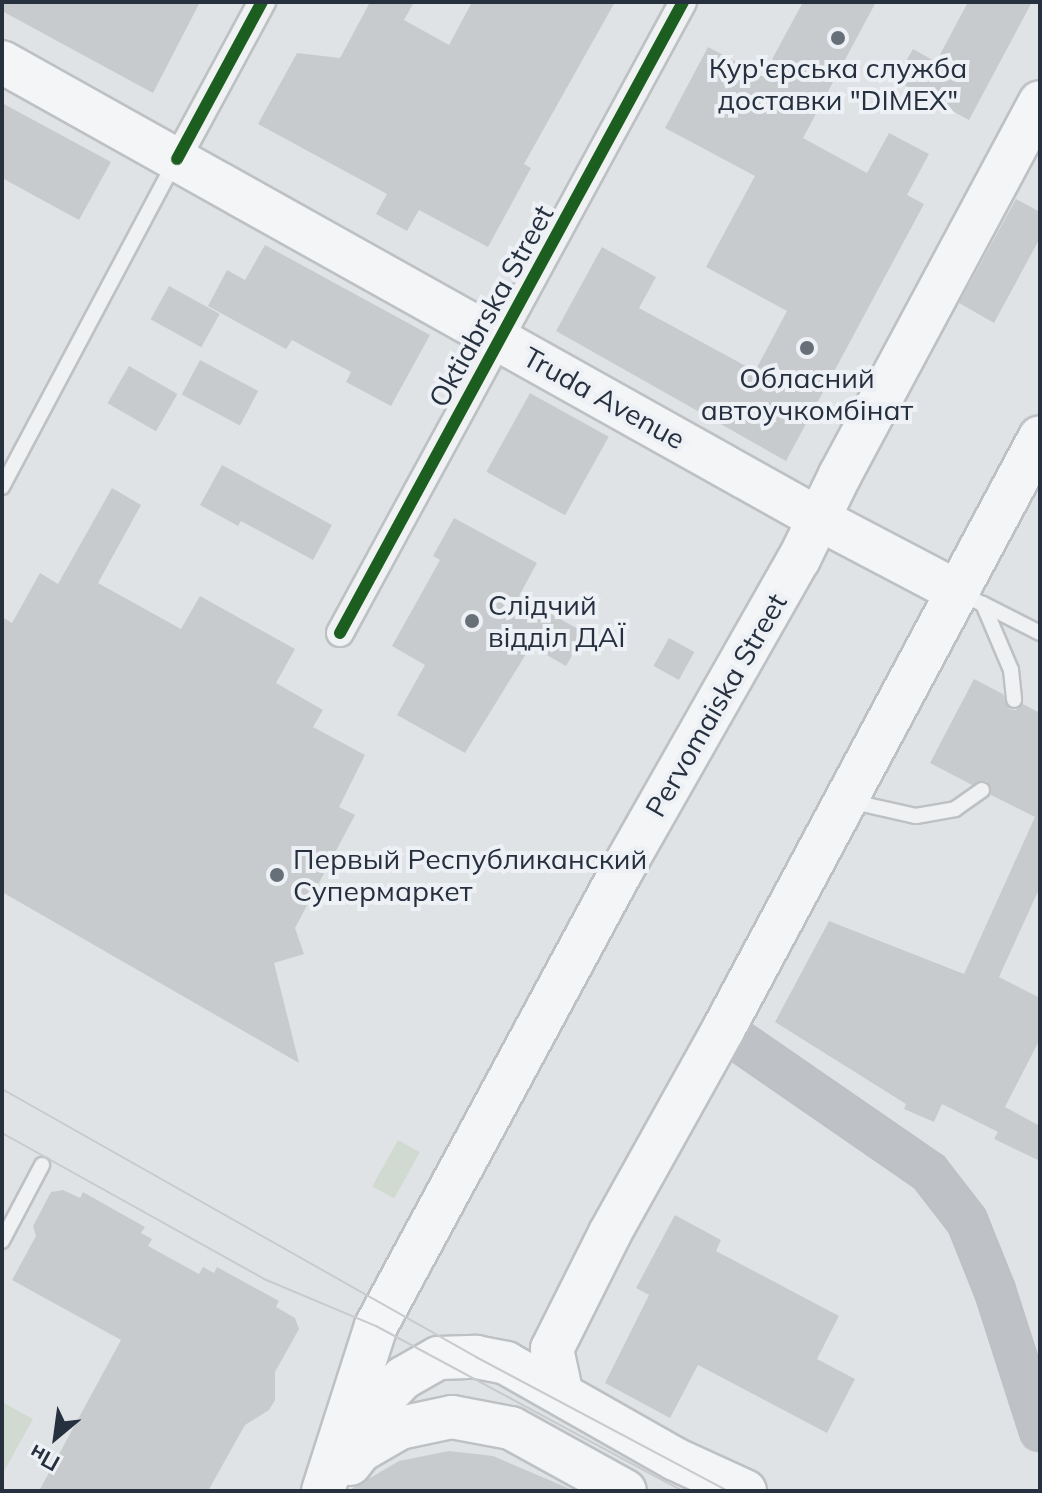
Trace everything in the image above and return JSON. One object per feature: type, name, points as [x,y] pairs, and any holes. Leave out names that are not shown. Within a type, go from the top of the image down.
[{"type":"main road","name":"Truda Avenue","points":[[2,62],[819,519],[970,598]]},
{"type":"main road","name":"Pervomaiska Street","points":[[327,1491],[376,1326],[616,882],[819,519],[1040,102]]},
{"type":"main road","points":[[561,1391],[552,1349],[610,1233],[845,801],[970,598],[1040,437]]},
{"type":"main road","points":[[723,1030],[929,1172],[967,1221],[1040,1431]]},
{"type":"main road","points":[[327,1491],[376,1406],[403,1378],[438,1358],[476,1357],[506,1363],[561,1391],[675,1459],[745,1491]]},
{"type":"main road","points":[[327,1491],[360,1451],[400,1428],[452,1417],[511,1428],[625,1491]]},
{"type":"street","points":[[177,159],[262,2]]},
{"type":"street","name":"Oktiabrska Street","points":[[340,633],[683,2]]},
{"type":"lane","points":[[2,487],[177,159]]},
{"type":"lane","points":[[970,598],[1040,633]]},
{"type":"lane","points":[[970,598],[1011,670],[1014,700]]},
{"type":"lane","points":[[845,801],[916,816],[955,809],[982,790]]},
{"type":"lane","points":[[2,1241],[42,1165]]},
{"type":"shaded area","points":[[398,1140],[420,1152],[394,1198],[372,1186]]},
{"type":"shaded area","points":[[2,1402],[33,1419],[2,1475]]},
{"type":"building","points":[[2,2],[200,2],[153,93],[2,11]]},
{"type":"building","points":[[370,2],[414,2],[404,20],[449,45],[472,2],[615,2],[524,164],[531,168],[488,247],[419,210],[407,231],[376,214],[387,194],[258,124],[297,53],[340,58]]},
{"type":"building","points":[[803,2],[876,2],[803,138],[867,173],[889,133],[929,154],[907,195],[924,204],[786,461],[556,331],[602,247],[656,277],[639,308],[755,371],[787,311],[706,267],[755,176],[665,128],[708,47],[763,76]]},
{"type":"building","points":[[968,2],[1032,2],[969,120],[895,80],[913,49],[936,62]]},
{"type":"building","points":[[2,103],[111,162],[79,220],[2,178]]},
{"type":"building","points":[[1016,199],[1040,212],[1040,238],[994,323],[959,303]]},
{"type":"building","points":[[265,245],[430,335],[391,406],[346,382],[351,372],[292,340],[286,349],[208,306],[227,270],[245,280]]},
{"type":"building","points":[[169,286],[220,314],[201,347],[151,319]]},
{"type":"building","points":[[200,360],[258,391],[240,425],[182,394]]},
{"type":"building","points":[[129,366],[177,394],[156,431],[108,403]]},
{"type":"building","points":[[530,393],[609,437],[565,515],[486,472]]},
{"type":"building","points":[[222,465],[332,525],[313,560],[241,521],[238,526],[200,505]]},
{"type":"building","points":[[112,488],[141,505],[98,583],[181,629],[200,596],[295,649],[276,683],[323,710],[313,727],[365,755],[339,807],[355,815],[295,928],[304,954],[274,963],[299,1063],[2,892],[2,617],[12,623],[40,573],[58,584]]},
{"type":"building","points":[[454,518],[537,563],[519,596],[585,633],[566,666],[531,646],[465,753],[397,715],[425,665],[392,646],[440,560],[433,556]]},
{"type":"building","points":[[669,638],[694,652],[679,680],[653,666]]},
{"type":"building","points":[[974,679],[1003,694],[1009,709],[1016,710],[1023,704],[1040,713],[1040,887],[999,977],[1040,998],[1040,1039],[1005,1107],[1040,1126],[1040,1161],[994,1139],[998,1132],[942,1104],[934,1122],[904,1109],[906,1104],[775,1022],[829,921],[964,974],[1035,817],[991,795],[987,781],[972,785],[930,763]]},
{"type":"building","points":[[63,1190],[80,1198],[83,1192],[145,1227],[141,1233],[152,1239],[148,1246],[199,1274],[203,1267],[214,1273],[217,1267],[279,1301],[276,1307],[295,1318],[299,1329],[275,1372],[275,1400],[269,1410],[245,1425],[208,1491],[39,1491],[121,1340],[12,1280],[36,1236],[33,1226],[51,1192]]},
{"type":"building","points":[[675,1215],[721,1240],[716,1251],[839,1316],[817,1359],[855,1379],[827,1433],[698,1365],[670,1418],[605,1383],[649,1295],[636,1288]]},
{"type":"building","points":[[449,1451],[493,1456],[575,1491],[348,1491],[399,1461]]},
{"type":"tram line","points":[[2,1089],[476,1357],[728,1491]]},
{"type":"tram line","points":[[2,1133],[264,1279],[376,1326],[683,1491]]},
{"type":"cycle path","points":[[177,159],[262,2]]},
{"type":"cycle path","points":[[340,633],[683,2]]},
{"type":"place","name":"Кур'єрська служба доставки \"DIMEX\"","points":[[838,38]]},
{"type":"place","name":"Обласний автоучкомбінат","points":[[807,348]]},
{"type":"place","name":"Слідчий відділ ДАЇ","points":[[472,621]]},
{"type":"place","name":"Первый Республиканский Супермаркет","points":[[277,875]]}]
